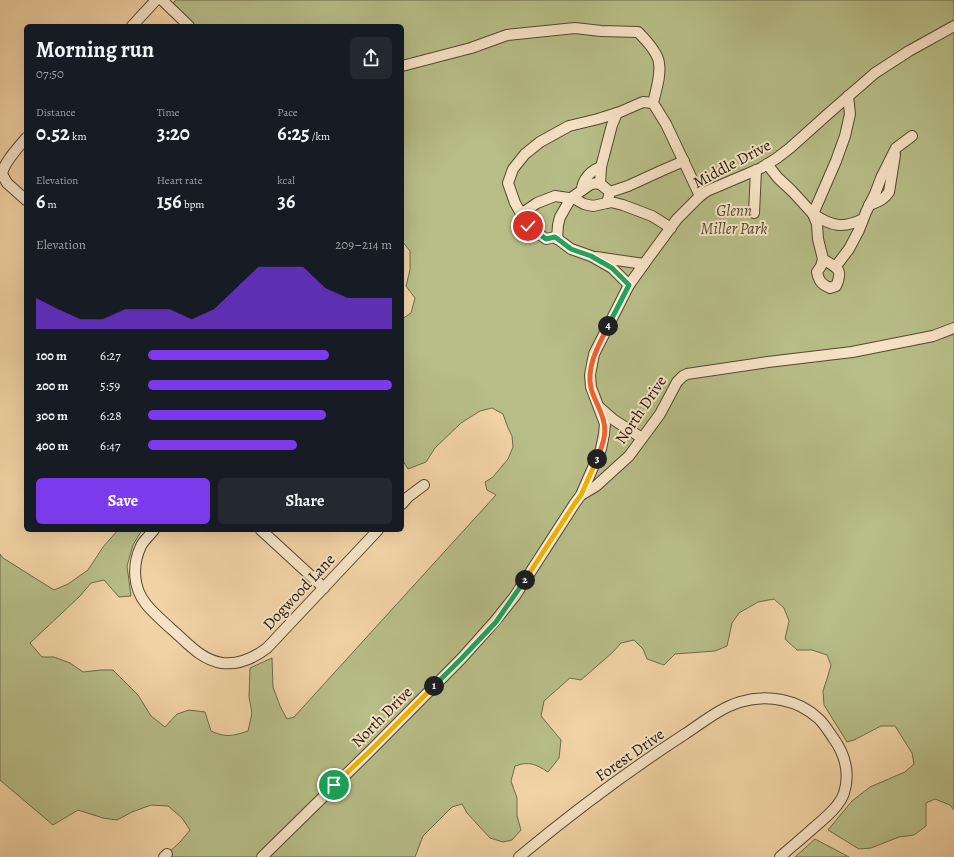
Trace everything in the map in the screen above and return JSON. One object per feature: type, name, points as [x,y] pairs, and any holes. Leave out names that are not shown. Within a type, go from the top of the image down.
[{"type":"street","points":[[134,24],[156,0]]},
{"type":"street","points":[[162,0],[187,24]]},
{"type":"street","name":"Middle Drive","points":[[581,495],[599,455],[605,424],[591,387],[590,376],[594,354],[629,285],[671,228],[688,208],[707,191],[756,170],[777,158],[875,73],[909,51],[954,26]]},
{"type":"street","points":[[404,65],[471,48],[507,35],[575,28],[601,31],[638,32],[650,43],[660,61],[653,103],[666,124],[700,196]]},
{"type":"street","points":[[823,259],[836,266],[839,272],[839,279],[836,286],[830,288],[823,285],[819,279],[817,272],[823,259],[818,239],[817,224],[813,214],[834,166],[845,136],[850,114],[848,96]]},
{"type":"street","points":[[629,285],[612,268],[591,256],[571,249],[555,237],[546,239],[528,226],[515,203],[508,183],[513,170],[525,154],[540,142],[569,126],[617,113],[643,102],[653,103]]},
{"type":"street","points":[[600,184],[600,167],[612,124],[617,113]]},
{"type":"street","points":[[836,266],[849,249],[859,230],[881,178],[896,148],[912,136]]},
{"type":"street","points":[[24,141],[3,168],[1,174],[7,183],[24,198]]},
{"type":"street","points":[[610,192],[628,186],[684,161]]},
{"type":"street","points":[[767,164],[778,178],[813,214],[821,219],[832,224],[840,225],[849,225],[863,219]]},
{"type":"street","points":[[582,190],[582,184],[585,180],[600,167]]},
{"type":"street","points":[[754,213],[756,170]]},
{"type":"street","points":[[557,239],[560,217],[571,198],[591,184],[600,184],[610,192]]},
{"type":"street","points":[[607,203],[610,192]]},
{"type":"street","points":[[522,214],[536,203],[555,196],[575,199],[584,204],[593,206],[611,202],[623,205],[652,216],[671,228]]},
{"type":"street","points":[[591,256],[644,264]]},
{"type":"street","name":"North Drive","points":[[262,857],[371,750],[496,622],[581,495],[589,492],[629,456],[660,414],[677,382],[683,376],[687,374],[768,362],[852,352],[933,336],[954,328]]},
{"type":"street","points":[[598,406],[614,420],[642,438]]},
{"type":"street","points":[[404,502],[424,485]]},
{"type":"street","name":"Dogwood Lane","points":[[152,532],[141,546],[135,566],[135,577],[140,595],[146,604],[204,657],[217,662],[230,663],[238,663],[258,655],[273,642],[376,532]]},
{"type":"street","points":[[263,532],[324,588]]},
{"type":"street","name":"Forest Drive","points":[[520,857],[538,841],[653,755],[722,710],[740,702],[760,698],[784,700],[804,708],[813,714],[820,720],[833,737],[846,764],[844,794],[836,807],[780,857]]},
{"type":"green space","name":"Glenn Miller Park","points":[[176,0],[954,0],[954,810],[950,805],[935,799],[926,803],[926,826],[914,835],[899,837],[871,848],[859,849],[828,830],[852,801],[870,787],[905,772],[914,764],[912,753],[895,726],[881,726],[847,742],[824,705],[823,691],[831,665],[827,655],[812,650],[797,650],[785,639],[789,621],[784,608],[774,599],[758,602],[739,613],[732,623],[727,646],[715,651],[675,654],[664,665],[647,659],[643,649],[634,640],[621,643],[581,680],[570,678],[544,701],[541,716],[561,740],[559,758],[548,772],[532,764],[515,766],[511,781],[517,798],[517,816],[521,830],[512,840],[503,842],[490,838],[467,813],[462,804],[452,807],[423,836],[415,857],[164,857],[190,830],[182,818],[168,806],[151,805],[132,812],[117,820],[103,818],[78,810],[53,825],[0,780],[0,554],[3,558],[54,590],[68,584],[88,570],[103,547],[116,532],[141,532],[133,545],[127,566],[131,596],[119,597],[104,580],[91,583],[80,596],[30,643],[42,657],[54,657],[70,663],[83,672],[113,670],[138,695],[151,716],[165,727],[177,714],[189,710],[205,712],[211,731],[221,735],[234,735],[248,731],[252,713],[249,697],[250,668],[272,658],[273,687],[280,706],[287,719],[294,717],[496,495],[487,490],[485,482],[493,477],[508,459],[513,447],[512,436],[503,414],[492,408],[480,411],[461,423],[435,448],[426,462],[408,469],[404,463],[404,318],[411,313],[415,298],[406,286],[410,270],[410,251],[404,244],[404,24],[187,24],[169,7]]},
{"type":"green space","points":[[815,839],[849,857],[795,857]]},
{"type":"route","points":[[334,785],[371,750],[496,622],[581,495],[597,461],[601,449],[605,424],[591,387],[591,368],[594,354],[629,285],[612,268],[591,256],[571,249],[555,237],[546,239],[528,226]]}]
